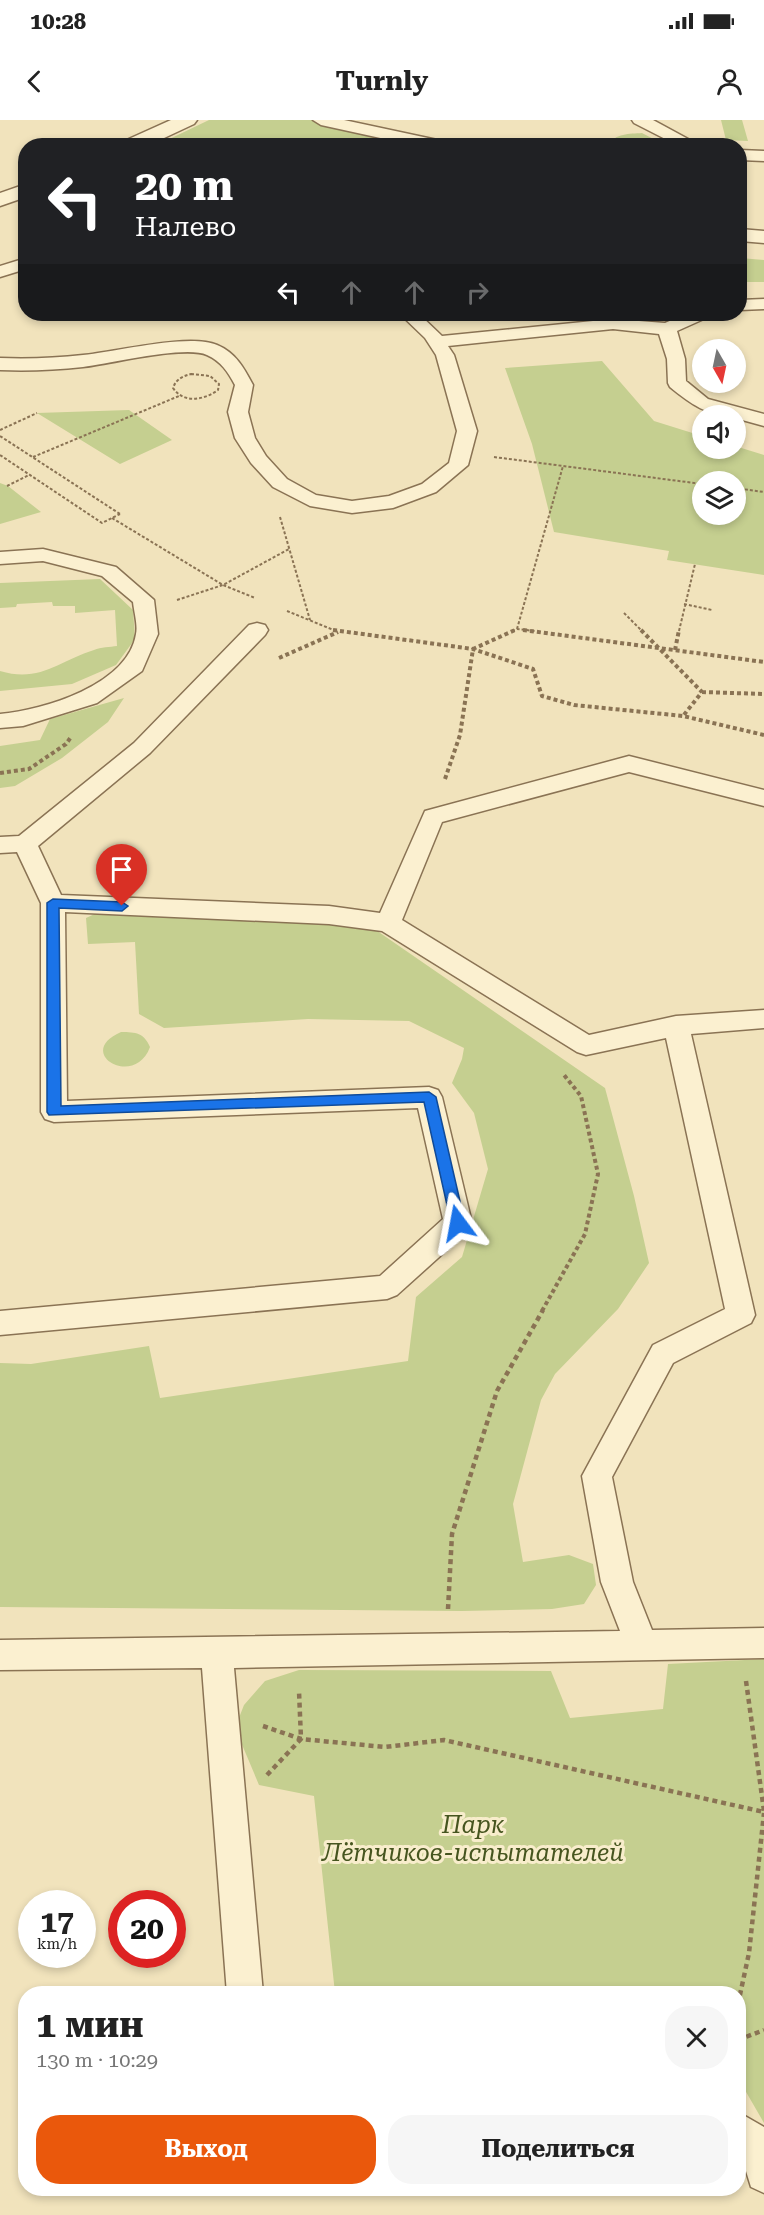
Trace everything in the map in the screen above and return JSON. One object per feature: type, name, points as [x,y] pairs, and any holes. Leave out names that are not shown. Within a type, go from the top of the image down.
[{"type":"street","points":[[147,138],[187,120]]},
{"type":"street","points":[[0,200],[18,193]]},
{"type":"street","points":[[747,235],[764,237]]},
{"type":"lane","points":[[321,120],[405,138]]},
{"type":"lane","points":[[640,120],[678,138]]},
{"type":"lane","points":[[694,129],[695,138]]},
{"type":"lane","points":[[747,155],[764,156]]},
{"type":"lane","points":[[0,272],[18,266]]},
{"type":"lane","points":[[747,305],[764,304]]},
{"type":"lane","points":[[0,364],[28,365],[84,361],[176,347],[211,349],[233,364],[244,386],[238,412],[245,438],[266,468],[280,483],[310,500],[352,507],[393,502],[429,488],[458,465],[467,431],[445,355],[437,342],[416,321]]},
{"type":"lane","points":[[437,342],[495,334],[613,324],[668,329],[685,321]]},
{"type":"lane","points":[[668,329],[676,359],[677,383],[701,403],[764,420]]},
{"type":"lane","points":[[0,558],[43,555],[109,572],[143,600],[147,634],[134,666],[89,698],[23,719],[0,721]]},
{"type":"lane","points":[[0,1323],[387,1287],[458,1223],[429,1097],[54,1112],[53,903],[12,845],[142,748],[257,630]]},
{"type":"lane","points":[[388,922],[433,817],[629,764],[764,798]]},
{"type":"lane","points":[[53,903],[329,915],[388,922],[586,1045],[676,1026],[764,1019]]},
{"type":"lane","points":[[642,1646],[617,1582],[597,1476],[663,1354],[741,1315],[676,1026]]},
{"type":"lane","points":[[0,1655],[298,1652],[752,1642]]},
{"type":"lane","points":[[217,1653],[220,1712],[244,1986]]},
{"type":"lane","points":[[746,2136],[757,2144],[764,2174]]},
{"type":"path","points":[[33,458],[179,396],[206,398],[218,390],[219,384],[210,376],[201,374],[184,376],[174,383],[173,388],[179,396]]},
{"type":"path","points":[[0,430],[37,414]]},
{"type":"path","points":[[0,436],[120,514],[102,523],[0,455]]},
{"type":"path","points":[[461,453],[692,483]]},
{"type":"path","points":[[517,629],[563,466]]},
{"type":"path","points":[[266,468],[310,620]]},
{"type":"path","points":[[8,486],[30,475]]},
{"type":"path","points":[[746,490],[764,492]]},
{"type":"path","points":[[112,518],[223,585],[256,598]]},
{"type":"path","points":[[184,598],[223,585],[289,549]]},
{"type":"path","points":[[675,650],[695,564]]},
{"type":"path","points":[[684,604],[712,610]]},
{"type":"path","points":[[277,607],[338,632],[473,649],[533,669],[542,696],[574,705],[683,716],[764,735]]},
{"type":"path","points":[[624,613],[702,692],[764,694]]},
{"type":"path","points":[[473,649],[517,629],[764,662]]},
{"type":"path","points":[[433,817],[460,735],[473,649]]},
{"type":"path","points":[[683,716],[702,692]]},
{"type":"path","points":[[0,773],[29,769],[66,744],[84,717],[89,698]]},
{"type":"path","points":[[446,1649],[452,1533],[497,1391],[585,1234],[598,1174],[581,1096],[569,1079],[560,1072]]},
{"type":"path","points":[[742,1986],[750,1953],[764,1812],[752,1642]]},
{"type":"path","points":[[229,1815],[301,1739],[298,1652]]},
{"type":"path","points":[[220,1712],[301,1739],[385,1747],[444,1740],[764,1812]]},
{"type":"path","points":[[746,2037],[764,2030]]},
{"type":"green space","points":[[209,120],[313,120],[349,132],[381,138],[172,138]]},
{"type":"green space","points":[[721,120],[742,120],[748,141],[747,138],[726,138]]},
{"type":"green space","points":[[642,133],[652,138],[615,138]]},
{"type":"green space","points":[[747,259],[764,260],[764,282],[747,282]]},
{"type":"green space","points":[[602,361],[654,421],[692,433],[692,459],[746,459],[746,449],[764,455],[764,575],[667,560],[669,551],[554,532],[532,444],[505,368]]},
{"type":"green space","points":[[129,410],[172,440],[120,464],[37,413]]},
{"type":"green space","points":[[0,483],[8,486],[41,512],[0,524]]},
{"type":"green space","points":[[100,579],[133,610],[135,639],[116,665],[72,684],[0,691],[0,671],[14,674],[38,673],[97,649],[117,646],[115,610],[75,613],[75,606],[53,606],[52,602],[17,604],[16,607],[0,608],[0,583]]},
{"type":"green space","points":[[124,698],[108,722],[62,758],[15,786],[0,788],[0,746],[40,740],[50,719]]},
{"type":"green space","points":[[99,912],[370,926],[605,1088],[649,1263],[618,1309],[555,1374],[541,1400],[513,1504],[523,1562],[569,1555],[593,1564],[596,1585],[584,1604],[552,1609],[462,1611],[0,1607],[0,1363],[31,1364],[149,1346],[160,1398],[408,1361],[416,1297],[462,1257],[488,1169],[474,1113],[452,1083],[464,1048],[409,1021],[308,1019],[164,1028],[139,1014],[135,942],[88,944],[86,918]]},
{"type":"green space","points":[[121,1032],[139,1034],[150,1047],[142,1059],[132,1065],[122,1066],[112,1063],[105,1057],[103,1049],[108,1040]]},
{"type":"green space","name":"Парк Лётчиков-испытателей","points":[[764,1659],[764,2123],[746,2092],[746,1986],[334,1986],[314,1796],[259,1785],[235,1728],[244,1705],[265,1681],[299,1670],[551,1671],[570,1718],[663,1709],[668,1664]]},
{"type":"route","points":[[122,906],[53,903],[54,1112],[429,1097],[458,1223]]}]
